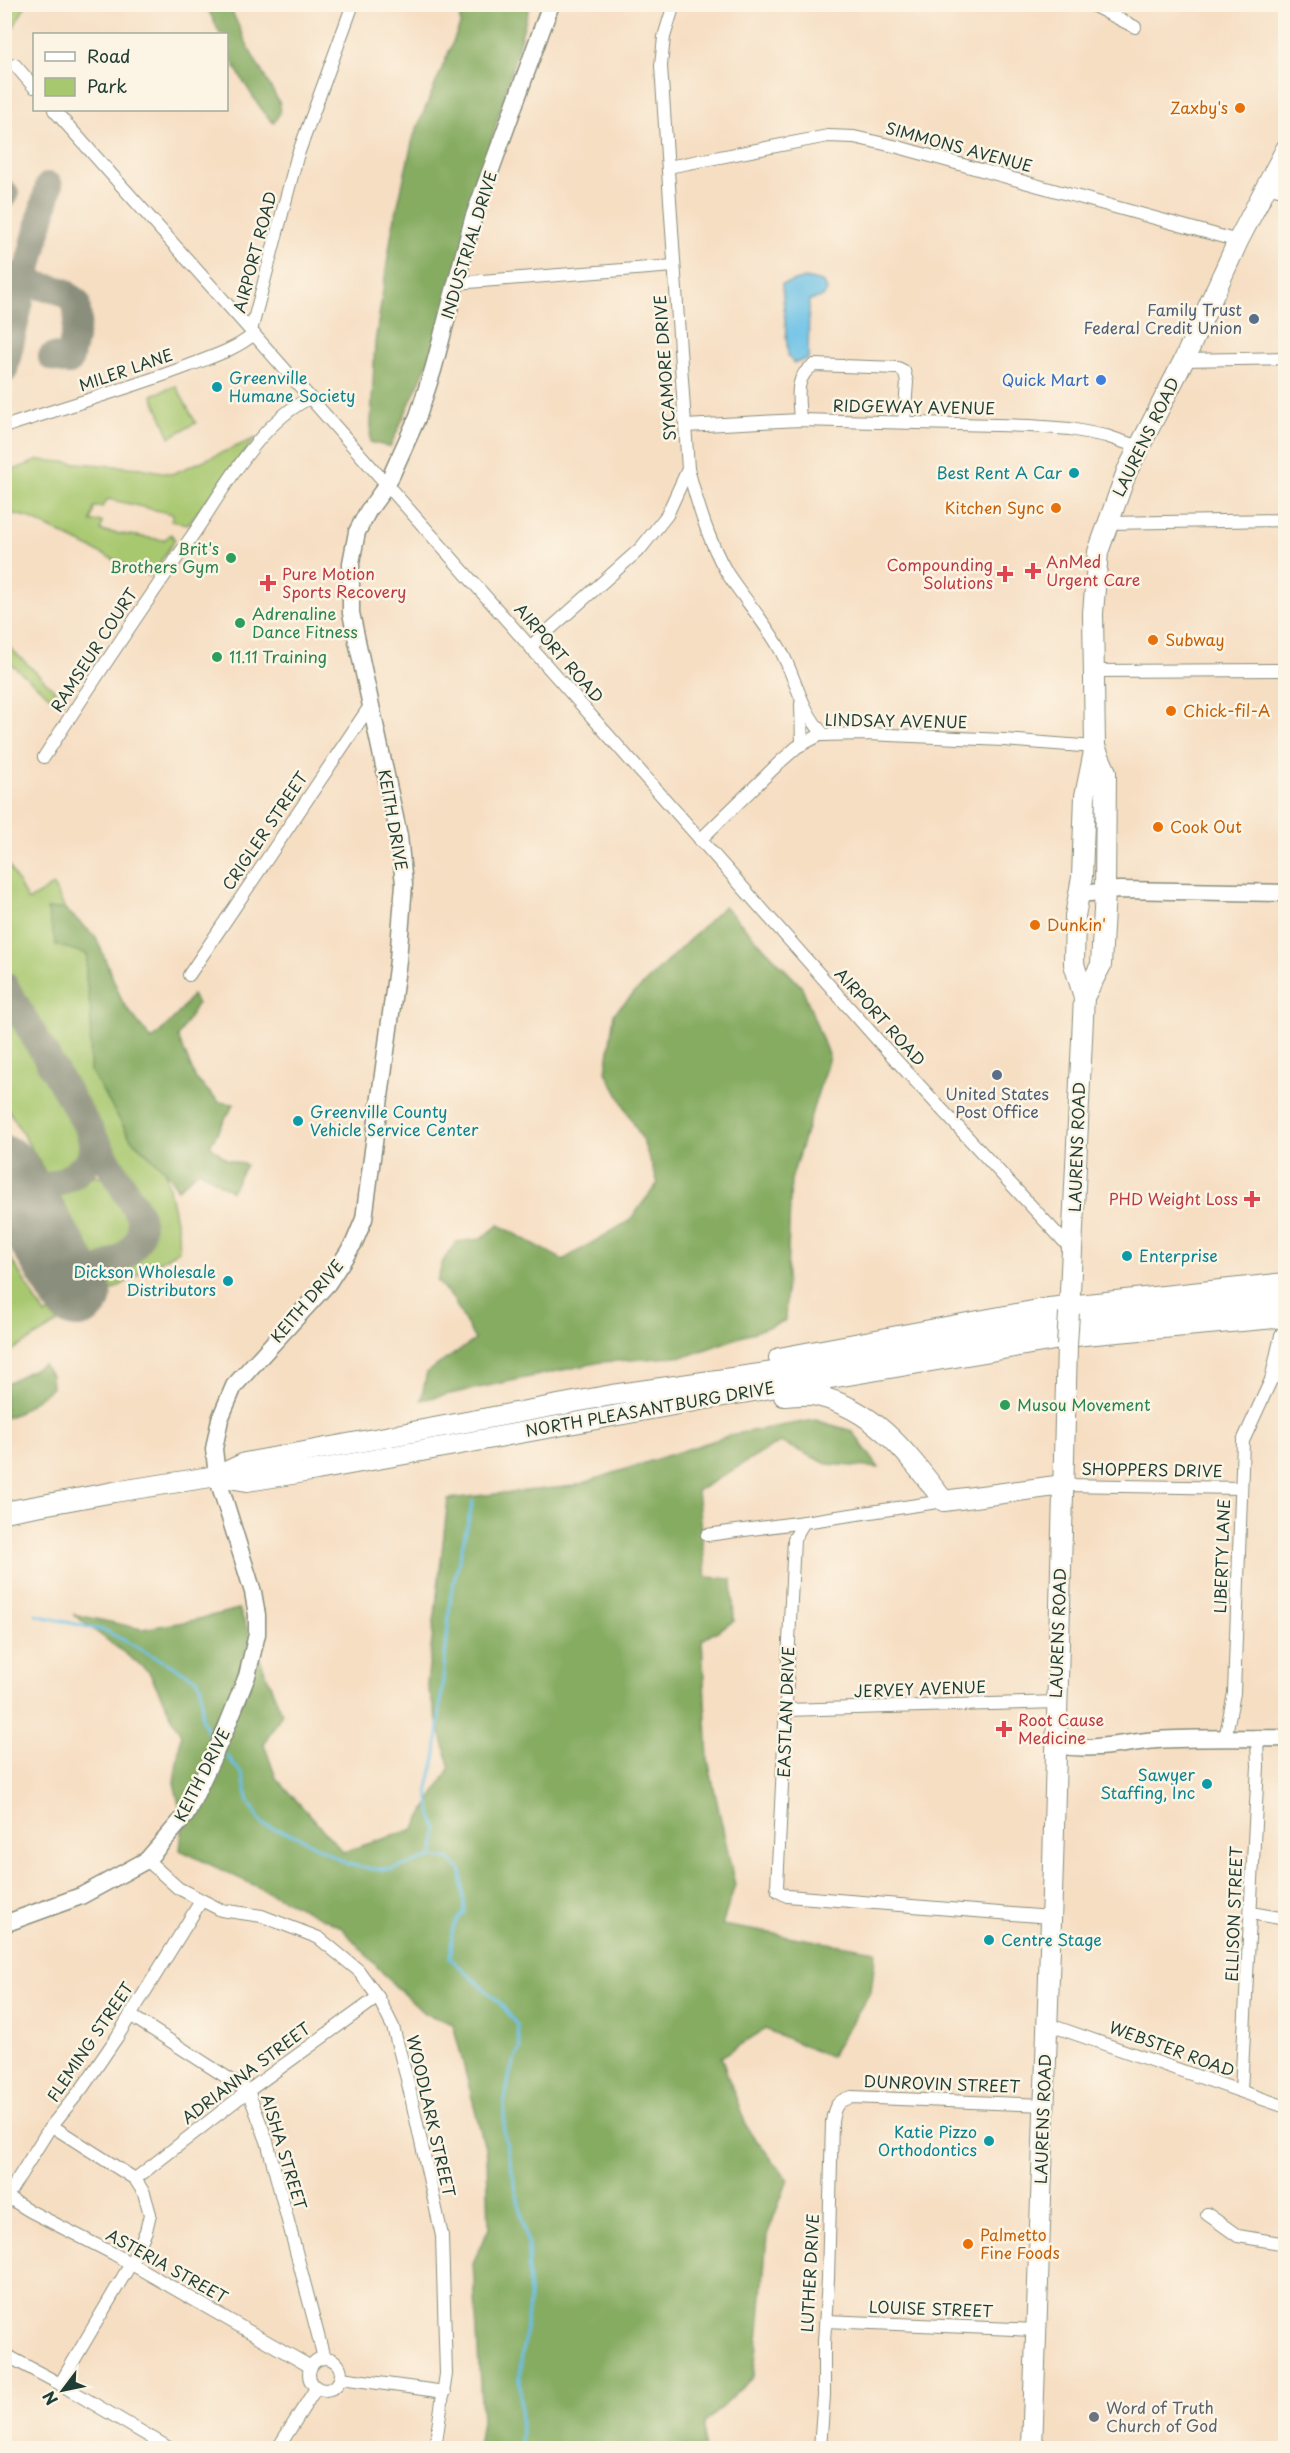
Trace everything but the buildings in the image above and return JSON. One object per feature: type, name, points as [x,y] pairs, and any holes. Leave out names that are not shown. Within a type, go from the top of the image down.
[{"type":"main road","name":"LAURENS ROAD","points":[[1037,2446],[1035,2330],[1051,1917],[1067,1346],[1076,1319],[1072,1250],[1084,997],[1074,964],[1085,796],[1095,747],[1092,671],[1097,562],[1120,487],[1138,447],[1184,360],[1238,241],[1276,189],[1286,149]]},
{"type":"main road","name":"LAURENS ROAD","points":[[1084,997],[1101,965],[1106,891],[1106,772],[1095,747]]},
{"type":"main road","points":[[1076,1319],[1286,1283]]},
{"type":"main road","points":[[1076,1319],[1286,1299]]},
{"type":"main road","points":[[1076,1319],[1286,1317]]},
{"type":"main road","name":"NORTH PLEASANTBURG DRIVE","points":[[4,1512],[217,1476],[245,1463],[553,1407],[726,1368],[1076,1319]]},
{"type":"main road","name":"NORTH PLEASANTBURG DRIVE","points":[[217,1476],[247,1481],[557,1426],[706,1398],[1076,1319]]},
{"type":"main road","points":[[706,1398],[815,1395],[846,1405],[886,1432],[908,1454],[944,1501],[1063,1485]]},
{"type":"street","name":"AIRPORT ROAD","points":[[353,4],[297,156],[253,333],[882,1045],[1072,1250]]},
{"type":"street","name":"INDUSTRIAL DRIVE","points":[[387,484],[427,391],[473,219],[551,4]]},
{"type":"street","name":"SYCAMORE DRIVE","points":[[674,4],[664,37],[661,66],[688,469],[706,530],[714,547],[738,588],[775,640],[784,657],[801,703],[812,722],[824,735]]},
{"type":"street","points":[[1090,4],[1136,27]]},
{"type":"street","points":[[15,64],[33,86]]},
{"type":"street","points":[[55,111],[253,333]]},
{"type":"street","name":"SIMMONS AVENUE","points":[[668,167],[815,137],[854,137],[932,156],[1238,241]]},
{"type":"street","points":[[456,283],[674,266]]},
{"type":"street","name":"MILER LANE","points":[[4,427],[164,375],[238,346],[253,333]]},
{"type":"street","points":[[1184,360],[1286,358]]},
{"type":"street","points":[[800,420],[800,379],[803,371],[814,365],[898,368],[904,372],[907,382],[904,422]]},
{"type":"street","name":"RAMSEUR COURT","points":[[44,757],[152,592],[243,461],[260,440],[294,406],[310,398]]},
{"type":"street","name":"RIDGEWAY AVENUE","points":[[685,426],[800,420],[1070,429],[1106,436],[1138,447]]},
{"type":"street","points":[[531,646],[641,548],[667,515],[688,469]]},
{"type":"street","name":"KEITH DRIVE","points":[[4,1924],[81,1896],[147,1860],[186,1815],[225,1731],[254,1654],[257,1615],[253,1592],[217,1476],[214,1449],[220,1419],[234,1386],[328,1283],[354,1243],[364,1219],[398,960],[404,884],[399,836],[351,613],[351,563],[357,532],[368,511],[387,484]]},
{"type":"street","points":[[1108,523],[1286,520]]},
{"type":"street","points":[[1092,671],[1286,670]]},
{"type":"street","name":"SYCAMORE DRIVE","points":[[801,703],[802,744]]},
{"type":"street","name":"CRIGLER STREET","points":[[189,975],[370,706]]},
{"type":"street","name":"LINDSAY AVENUE","points":[[700,840],[778,763],[811,738],[824,735],[1004,740],[1095,747]]},
{"type":"street","points":[[1080,894],[1106,891],[1286,893]]},
{"type":"street","name":"LIBERTY LANE","points":[[1226,1739],[1234,1693],[1243,1441],[1271,1380],[1281,1335],[1286,1328]]},
{"type":"street","name":"LIBERTY LANE","points":[[1271,1380],[1286,1368]]},
{"type":"street","name":"SHOPPERS DRIVE","points":[[1063,1485],[1241,1488]]},
{"type":"street","points":[[707,1535],[944,1501]]},
{"type":"street","name":"EASTLAN DRIVE","points":[[804,1522],[793,1545],[777,1887],[782,1894],[1051,1917]]},
{"type":"street","name":"JERVEY AVENUE","points":[[786,1710],[1056,1701]]},
{"type":"street","points":[[1056,1745],[1074,1749],[1114,1747],[1158,1740],[1286,1738]]},
{"type":"street","name":"ELLISON STREET","points":[[1241,2091],[1258,1766],[1257,1739]]},
{"type":"street","name":"WOODLARK STREET","points":[[147,1860],[178,1888],[220,1911],[261,1916],[319,1938],[358,1970],[378,1997],[393,2027],[407,2079],[441,2236],[447,2349],[445,2392],[435,2448]]},
{"type":"street","name":"FLEMING STREET","points":[[5,2198],[52,2126],[83,2087],[201,1901]]},
{"type":"street","points":[[1251,1913],[1286,1919]]},
{"type":"street","name":"ADRIANNA STREET","points":[[135,2179],[248,2091],[378,1997]]},
{"type":"street","name":"AISHA STREET","points":[[130,2015],[248,2091],[267,2142],[324,2358]]},
{"type":"street","name":"WEBSTER ROAD","points":[[1047,2024],[1286,2107]]},
{"type":"street","name":"DUNROVIN STREET","points":[[840,2102],[852,2097],[1044,2105]]},
{"type":"street","name":"LUTHER DRIVE","points":[[820,2448],[832,2122],[834,2110],[840,2102]]},
{"type":"street","points":[[52,2126],[135,2179],[144,2193],[150,2214],[146,2231],[130,2265],[60,2384]]},
{"type":"street","name":"ASTERIA STREET","points":[[5,2198],[311,2367]]},
{"type":"street","points":[[1207,2214],[1238,2236],[1286,2244]]},
{"type":"street","name":"LOUISE STREET","points":[[826,2321],[1035,2330]]},
{"type":"street","points":[[4,2354],[169,2448]]},
{"type":"street","points":[[324,2358],[339,2366],[341,2378],[334,2388],[327,2391],[316,2388],[309,2379],[311,2367],[316,2360],[324,2358]]},
{"type":"street","points":[[341,2378],[445,2392]]},
{"type":"street","points":[[278,2448],[316,2388]]},
{"type":"green space","points":[[4,5],[26,5],[13,28],[5,20]]},
{"type":"green space","points":[[206,5],[229,5],[249,49],[280,104],[280,112],[274,123],[255,100],[230,56],[228,33],[220,33]]},
{"type":"green space","points":[[460,5],[530,5],[493,135],[452,309],[390,447],[370,442],[375,343],[392,231],[413,138],[460,25]]},
{"type":"green space","points":[[176,386],[196,423],[170,437],[152,395]]},
{"type":"green space","points":[[256,438],[188,524],[171,521],[173,514],[108,499],[102,507],[94,507],[91,522],[102,521],[101,531],[164,540],[171,534],[175,540],[151,576],[27,517],[5,512],[5,473],[39,460],[140,468],[172,474]]},
{"type":"green space","points":[[5,643],[64,699],[60,705],[5,659]]},
{"type":"green space","points":[[5,858],[28,901],[53,885],[65,909],[47,909],[87,954],[86,977],[91,1013],[91,1070],[131,1139],[165,1170],[178,1230],[179,1250],[5,1355],[4,1247],[45,1315],[138,1257],[149,1238],[151,1227],[150,1215],[5,968]]},
{"type":"green space","points":[[724,906],[802,987],[829,1057],[791,1180],[785,1321],[687,1356],[601,1362],[421,1400],[427,1372],[475,1340],[453,1299],[437,1281],[443,1261],[456,1242],[480,1239],[499,1225],[563,1260],[629,1221],[658,1183],[643,1141],[606,1072],[614,1013]]},
{"type":"green space","points":[[47,909],[65,909],[96,937],[123,1003],[152,1040],[178,1014],[192,995],[197,1004],[178,1037],[196,1079],[219,1102],[234,1104],[210,1145],[226,1159],[246,1165],[231,1191],[199,1170],[178,1189],[165,1170],[131,1139],[90,1070],[91,1013],[86,977],[87,954],[56,945]]},
{"type":"green space","points":[[4,1005],[83,1141],[79,1154],[71,1164],[48,1177],[5,1104]]},
{"type":"green space","points":[[96,1175],[108,1183],[119,1198],[126,1213],[129,1231],[123,1244],[96,1259],[59,1196],[67,1188]]},
{"type":"green space","points":[[43,1364],[51,1375],[52,1388],[18,1413],[5,1418],[5,1384]]},
{"type":"green space","points":[[815,1420],[852,1431],[879,1468],[827,1464],[780,1442],[697,1491],[706,1577],[732,1579],[734,1621],[702,1640],[708,1760],[735,1885],[722,1925],[876,1951],[871,1991],[830,2057],[765,2029],[721,2057],[747,2128],[788,2180],[767,2235],[753,2377],[704,2424],[704,2448],[478,2448],[482,2420],[473,2263],[489,2228],[487,2156],[453,2024],[424,2013],[394,1985],[341,1927],[180,1850],[183,1820],[174,1783],[181,1735],[149,1672],[73,1614],[142,1629],[190,1621],[239,1609],[282,1713],[264,1744],[276,1778],[343,1852],[414,1829],[450,1767],[427,1684],[448,1499],[574,1486],[734,1434]]},
{"type":"water","points":[[805,278],[822,282],[827,290],[823,297],[809,300],[808,359],[794,363],[788,357],[782,284]]},
{"type":"waterway","points":[[473,1501],[451,1594],[436,1754],[428,1788],[430,1809],[437,1830],[433,1857],[449,1859],[461,1870],[465,1912],[453,1928],[450,1958],[499,2002],[517,2025],[520,2048],[510,2073],[504,2105],[504,2133],[528,2247],[529,2304],[520,2369],[521,2448]]},
{"type":"waterway","points":[[36,1615],[106,1631],[197,1679],[201,1687],[202,1719],[210,1737]]},
{"type":"waterway","points":[[227,1756],[242,1774],[249,1802],[263,1825],[297,1836],[348,1864],[370,1869],[392,1869],[433,1857]]},
{"type":"taxiway","points":[[4,278],[19,277],[28,269],[49,186]]},
{"type":"taxiway","points":[[4,278],[62,291],[76,302],[78,320],[69,361],[52,357]]},
{"type":"taxiway","points":[[4,278],[17,288],[20,301],[4,370]]},
{"type":"taxiway","points":[[4,985],[140,1216],[141,1227],[138,1240],[118,1261],[100,1269],[83,1272],[67,1268],[56,1258]]},
{"type":"taxiway","points":[[5,1172],[18,1184],[31,1188],[41,1188],[72,1176],[91,1155],[92,1144],[88,1127]]},
{"type":"runway","points":[[4,1171],[77,1293]]},
{"type":"place","name":"Zaxby's","points":[[1240,108]]},
{"type":"place","name":"Family Trust Federal Credit Union","points":[[1254,319]]},
{"type":"place","name":"Quick Mart","points":[[1101,380]]},
{"type":"place","name":"Greenville Humane Society","points":[[217,387]]},
{"type":"place","name":"Best Rent A Car","points":[[1074,473]]},
{"type":"place","name":"Kitchen Sync","points":[[1056,508]]},
{"type":"place","name":"Brit's Brothers Gym","points":[[231,558]]},
{"type":"place","name":"AnMed Urgent Care","points":[[1033,571]]},
{"type":"place","name":"Compounding Solutions","points":[[1005,574]]},
{"type":"place","name":"Pure Motion Sports Recovery","points":[[268,583]]},
{"type":"place","name":"Adrenaline Dance Fitness","points":[[240,623]]},
{"type":"place","name":"Subway","points":[[1153,640]]},
{"type":"place","name":"11.11 Training","points":[[217,657]]},
{"type":"place","name":"Chick-fil-A","points":[[1171,711]]},
{"type":"place","name":"Cook Out","points":[[1158,827]]},
{"type":"place","name":"Dunkin'","points":[[1035,925]]},
{"type":"place","name":"United States Post Office","points":[[997,1075]]},
{"type":"place","name":"Greenville County Vehicle Service Center","points":[[298,1121]]},
{"type":"place","name":"PHD Weight Loss","points":[[1252,1199]]},
{"type":"place","name":"Enterprise","points":[[1127,1256]]},
{"type":"place","name":"Dickson Wholesale Distributors","points":[[228,1281]]},
{"type":"place","name":"Musou Movement","points":[[1005,1405]]},
{"type":"place","name":"Root Cause Medicine","points":[[1004,1729]]},
{"type":"place","name":"Sawyer Staffing, Inc","points":[[1207,1784]]},
{"type":"place","name":"Centre Stage","points":[[989,1940]]},
{"type":"place","name":"Katie Pizzo Orthodontics","points":[[989,2141]]},
{"type":"place","name":"Palmetto Fine Foods","points":[[968,2244]]},
{"type":"place","name":"Word of Truth Church of God","points":[[1094,2417]]}]
